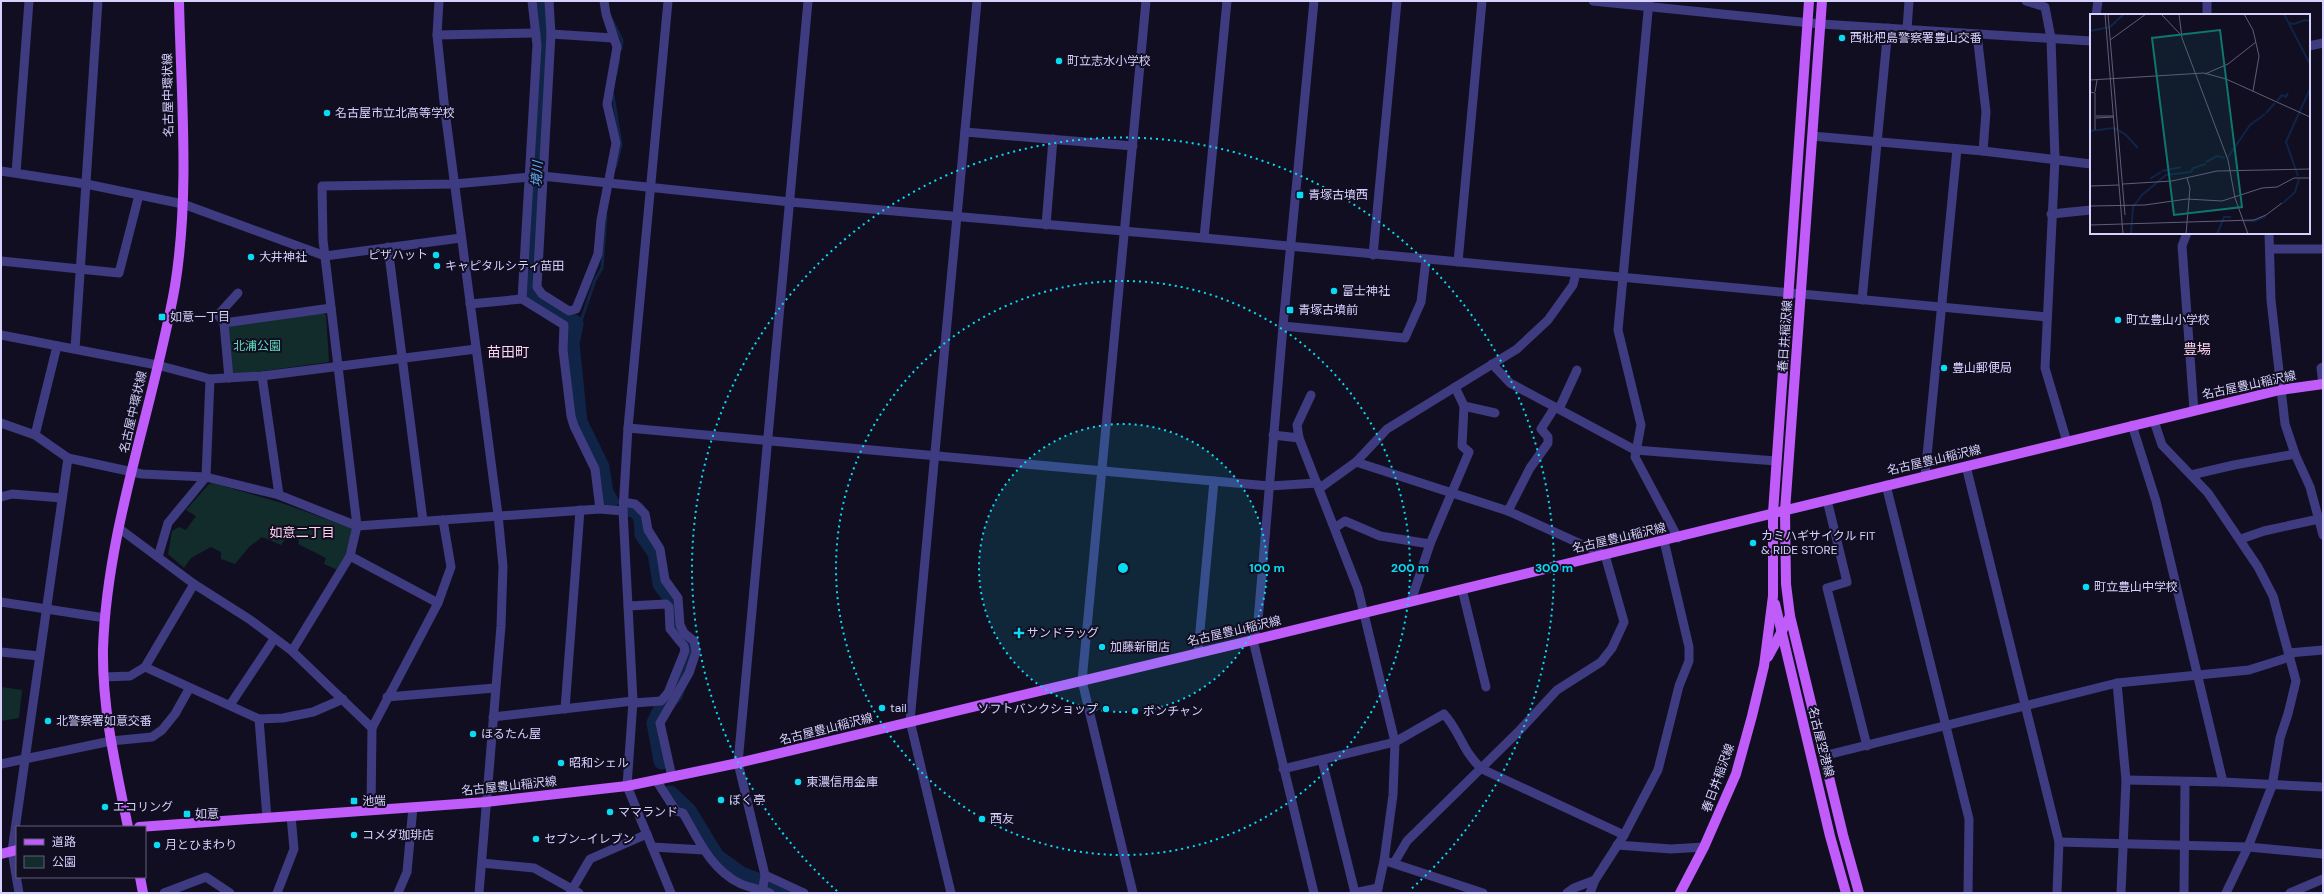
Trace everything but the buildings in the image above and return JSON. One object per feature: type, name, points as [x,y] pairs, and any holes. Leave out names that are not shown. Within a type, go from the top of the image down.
[{"type":"main road","name":"名古屋中環状線","points":[[128,826],[110,741],[106,709],[104,677],[105,618],[120,530],[132,472],[175,286],[183,204],[179,1]]},
{"type":"main road","name":"春日井稲沢線","points":[[1680,893],[1704,847],[1736,774],[1764,666],[1773,596],[1773,513],[1776,461],[1809,1]]},
{"type":"main road","name":"春日井稲沢線","points":[[1764,666],[1780,630],[1790,616],[1786,584],[1785,511],[1822,1]]},
{"type":"main road","name":"名古屋豊山稲沢線","points":[[146,827],[486,802],[627,786],[672,777],[738,763],[1678,538],[1886,485],[2280,390],[2323,384]]},
{"type":"main road","name":"名古屋空港線","points":[[1773,596],[1830,836],[1846,893]]},
{"type":"main road","name":"名古屋空港線","points":[[1790,616],[1853,874],[1859,893]]},
{"type":"main road","points":[[1,854],[15,851]]},
{"type":"main road","points":[[140,878],[143,893]]},
{"type":"street","points":[[16,173],[29,1]]},
{"type":"street","points":[[75,350],[98,1]]},
{"type":"street","points":[[439,1],[437,35],[454,184],[498,515],[502,566],[501,626],[479,893]]},
{"type":"street","points":[[532,1],[536,33],[538,287],[542,294],[569,312],[576,309],[598,254],[601,220],[616,143],[607,104],[617,47],[606,14],[604,1]]},
{"type":"street","points":[[522,299],[551,34],[548,1]]},
{"type":"street","points":[[668,1],[628,428],[623,507],[633,702],[627,786],[671,893]]},
{"type":"street","points":[[765,886],[738,763],[808,1]]},
{"type":"street","points":[[951,893],[910,721],[977,1]]},
{"type":"street","points":[[1133,893],[1082,681],[1146,1]]},
{"type":"street","points":[[1204,238],[1227,1]]},
{"type":"street","points":[[1314,1],[1273,435],[1258,621],[1253,640],[1314,893]]},
{"type":"street","points":[[1373,255],[1397,1]]},
{"type":"street","points":[[1458,262],[1482,1]]},
{"type":"street","points":[[1592,1],[1649,3],[1821,24],[2090,40]]},
{"type":"street","points":[[1907,28],[1909,1]]},
{"type":"street","points":[[2026,1],[2045,6],[2051,38],[2055,158],[2051,214],[2045,368],[2066,442]]},
{"type":"street","points":[[2096,14],[2098,1]]},
{"type":"street","points":[[2207,1],[2207,14]]},
{"type":"street","points":[[1649,3],[1618,330],[1641,425],[1635,456],[1678,538]]},
{"type":"street","points":[[1862,300],[1888,28]]},
{"type":"street","points":[[437,35],[536,33]]},
{"type":"street","points":[[551,34],[613,38]]},
{"type":"street","points":[[1977,34],[1986,112],[1983,151]]},
{"type":"street","points":[[2310,46],[2323,43]]},
{"type":"street","points":[[964,132],[1133,146]]},
{"type":"street","points":[[1812,136],[2055,158],[2090,164]]},
{"type":"street","points":[[1046,225],[1053,139]]},
{"type":"street","points":[[1925,476],[1957,149]]},
{"type":"street","points":[[1,171],[86,184],[183,204],[325,256],[461,238]]},
{"type":"street","points":[[292,651],[350,556],[357,526],[325,256],[322,186],[454,184],[536,176],[957,218],[1204,238],[2047,317]]},
{"type":"street","points":[[1,261],[119,273],[139,195]]},
{"type":"street","points":[[2051,214],[2090,210]]},
{"type":"street","points":[[2186,234],[2182,246],[2194,411]]},
{"type":"street","points":[[2269,234],[2272,300],[2280,390],[2285,424],[2294,454],[2310,487],[2323,535]]},
{"type":"street","points":[[388,247],[423,521]]},
{"type":"street","points":[[2270,249],[2323,249]]},
{"type":"street","points":[[1283,326],[1405,338],[1421,302],[1426,260]]},
{"type":"street","points":[[628,428],[768,442],[1103,470],[1269,486],[1319,485],[1356,462],[1387,430],[1517,349],[1548,320],[1573,285],[1576,274]]},
{"type":"street","points":[[229,378],[224,323],[218,316],[238,293]]},
{"type":"street","points":[[470,304],[522,299],[564,324],[563,350],[571,416],[574,426],[595,469],[600,509]]},
{"type":"street","points":[[224,323],[331,308]]},
{"type":"street","points":[[1,336],[157,365],[210,378],[262,376],[476,349]]},
{"type":"street","points":[[35,435],[57,346]]},
{"type":"street","points":[[1492,364],[1510,383],[1635,450],[1776,461]]},
{"type":"street","points":[[2323,367],[2321,368],[2323,384]]},
{"type":"street","points":[[1508,512],[1530,468],[1548,443],[1548,437],[1540,429],[1557,408],[1577,370]]},
{"type":"street","points":[[262,376],[280,495]]},
{"type":"street","points":[[158,557],[168,523],[206,477],[210,378]]},
{"type":"street","points":[[1411,601],[1430,544],[1469,452],[1462,446],[1464,406],[1455,388]]},
{"type":"street","points":[[1311,394],[1297,425],[1299,438],[1336,527],[1358,589],[1395,742],[1393,795],[1384,861],[1378,890],[1355,893],[1322,760]]},
{"type":"street","points":[[1464,406],[1494,413]]},
{"type":"street","points":[[2154,421],[2162,445],[2208,492],[2241,539],[2273,596],[2296,681],[2288,714],[2280,738],[2272,786],[2248,847],[2226,893]]},
{"type":"street","points":[[1,423],[35,435],[68,458],[132,472],[206,477],[280,495],[357,526],[600,509],[623,507],[635,504],[644,514],[648,530],[660,550],[665,580],[678,598],[680,625],[684,633],[694,641],[696,652],[689,673],[660,723],[672,777]]},
{"type":"street","points":[[2132,426],[2156,501],[2223,782]]},
{"type":"street","points":[[1273,435],[1299,438]]},
{"type":"street","points":[[2191,475],[2234,465],[2294,454]]},
{"type":"street","points":[[18,826],[39,656],[68,458]]},
{"type":"street","points":[[1356,462],[1508,512],[1605,555],[1624,622],[1612,648],[1601,662],[1557,690],[1482,768],[1407,841],[1394,863]]},
{"type":"street","points":[[1966,466],[2059,842],[2057,893]]},
{"type":"street","points":[[1198,652],[1214,481]]},
{"type":"street","points":[[1886,485],[1969,819],[1968,893]]},
{"type":"street","points":[[1,497],[12,494],[62,498]]},
{"type":"street","points":[[1827,500],[1846,582],[1826,588],[1867,746]]},
{"type":"street","points":[[565,709],[580,510]]},
{"type":"street","points":[[2241,539],[2264,531],[2319,519]]},
{"type":"street","points":[[371,810],[372,728],[438,602],[451,567],[443,520]]},
{"type":"street","points":[[1336,527],[1345,520],[1380,536],[1430,544]]},
{"type":"street","points":[[120,530],[194,584],[249,619],[292,651],[343,698],[372,728]]},
{"type":"street","points":[[1590,893],[1595,880],[1624,835],[1658,770],[1679,686],[1689,661],[1689,647],[1664,541]]},
{"type":"street","points":[[350,556],[438,602]]},
{"type":"street","points":[[104,677],[130,676],[144,667],[194,584]]},
{"type":"street","points":[[1462,589],[1486,687]]},
{"type":"street","points":[[1,602],[105,618]]},
{"type":"street","points":[[493,717],[633,702],[661,701],[668,693],[685,651],[684,646],[670,629],[669,607],[666,604],[628,606]]},
{"type":"street","points":[[230,705],[274,639]]},
{"type":"street","points":[[1824,756],[2117,683],[2249,670],[2290,655],[2323,650]]},
{"type":"street","points":[[1,652],[39,656]]},
{"type":"street","points":[[144,667],[259,719],[283,718],[314,712],[343,698]]},
{"type":"street","points":[[2117,683],[2126,780],[2122,845],[2122,893]]},
{"type":"street","points":[[387,697],[496,688]]},
{"type":"street","points":[[1,764],[110,741],[152,736],[162,730],[175,714],[190,689]]},
{"type":"street","points":[[1283,769],[1395,742],[1444,714],[1455,727],[1460,736],[1460,742],[1473,760],[1482,768],[1624,835]]},
{"type":"street","points":[[259,719],[267,818]]},
{"type":"street","points":[[656,780],[676,811],[683,813],[704,850],[714,864],[741,884],[765,886],[804,893]]},
{"type":"street","points":[[2126,780],[2223,782],[2272,786],[2323,787]]},
{"type":"street","points":[[2184,893],[2185,782]]},
{"type":"street","points":[[398,893],[407,872],[413,807]]},
{"type":"street","points":[[277,893],[294,849],[291,816]]},
{"type":"street","points":[[482,863],[534,868],[574,892],[590,859],[647,834]]},
{"type":"street","points":[[2059,842],[2122,845],[2248,847],[2323,854]]},
{"type":"street","points":[[1618,845],[1671,849],[1704,847]]},
{"type":"street","points":[[652,846],[704,850]]},
{"type":"street","points":[[15,851],[16,862]]},
{"type":"street","points":[[1384,861],[1483,893]]},
{"type":"street","points":[[164,893],[206,877],[230,893]]},
{"type":"street","points":[[18,878],[19,893]]},
{"type":"street","points":[[2290,893],[2323,879]]},
{"type":"street","points":[[1568,893],[1574,888],[1595,880]]},
{"type":"green space","name":"北浦公園","points":[[321,313],[326,315],[329,362],[233,375],[227,328],[231,324]]},
{"type":"green space","points":[[213,483],[282,503],[351,528],[353,532],[346,557],[338,570],[324,564],[326,558],[298,544],[299,540],[288,535],[281,545],[262,537],[249,547],[235,564],[221,559],[221,552],[211,547],[191,558],[184,568],[168,554],[172,531],[179,527],[186,530],[196,516],[186,510],[209,484]]},
{"type":"green space","points":[[1,687],[22,690],[19,718],[1,721]]},
{"type":"waterway","name":"境川","points":[[541,1],[544,40],[531,296],[575,324],[571,343],[579,422],[601,467],[605,493],[610,501]]},
{"type":"waterway","points":[[612,20],[622,40],[621,49]]},
{"type":"waterway","points":[[616,74],[619,58]]},
{"type":"waterway","points":[[613,95],[621,145],[616,166]]},
{"type":"waterway","points":[[575,324],[581,321],[595,280],[602,268],[606,216]]},
{"type":"waterway","points":[[629,508],[637,510],[642,518],[643,534],[656,553],[661,584],[673,600],[675,627],[681,637],[688,643],[691,652],[674,695],[661,710],[655,723],[662,761]]},
{"type":"waterway","points":[[670,794],[688,811],[716,857],[741,875],[789,893]]},
{"type":"place","name":"西枇杷島警察署豊山交番","points":[[1842,38]]},
{"type":"place","name":"町立志水小学校","points":[[1059,61]]},
{"type":"place","name":"名古屋市立北高等学校","points":[[327,113]]},
{"type":"place","name":"青塚古墳西","points":[[1300,195]]},
{"type":"place","name":"ピザハット","points":[[436,255]]},
{"type":"place","name":"大井神社","points":[[251,257]]},
{"type":"place","name":"キャピタルシティ苗田","points":[[437,266]]},
{"type":"place","name":"富士神社","points":[[1334,291]]},
{"type":"place","name":"青塚古墳前","points":[[1290,310]]},
{"type":"place","name":"如意一丁目","points":[[162,317]]},
{"type":"place","name":"町立豊山小学校","points":[[2118,320]]},
{"type":"place","name":"豊山郵便局","points":[[1944,368]]},
{"type":"place","name":"カミハギサイクル FIT & RIDE STORE","points":[[1753,543]]},
{"type":"place","name":"町立豊山中学校","points":[[2086,587]]},
{"type":"place","name":"サンドラッグ","points":[[1019,633]]},
{"type":"place","name":"加藤新聞店","points":[[1102,647]]},
{"type":"place","name":"tail","points":[[882,708]]},
{"type":"place","name":"ソフトバンクショップ","points":[[1106,709]]},
{"type":"place","name":"ポンチャン","points":[[1135,711]]},
{"type":"place","name":"北警察署如意交番","points":[[48,721]]},
{"type":"place","name":"ほるたん屋","points":[[473,734]]},
{"type":"place","name":"昭和シェル","points":[[561,763]]},
{"type":"place","name":"東濃信用金庫","points":[[798,782]]},
{"type":"place","name":"ぼく亭","points":[[721,800]]},
{"type":"place","name":"池端","points":[[354,801]]},
{"type":"place","name":"エコリング","points":[[105,807]]},
{"type":"place","name":"ママランド","points":[[610,812]]},
{"type":"place","name":"如意","points":[[187,814]]},
{"type":"place","name":"西友","points":[[982,819]]},
{"type":"place","name":"コメダ珈琲店","points":[[354,835]]},
{"type":"place","name":"セブン-イレブン","points":[[536,839]]},
{"type":"place","name":"月とひまわり","points":[[157,845]]},
{"type":"district","name":"豊場","points":[[2197,349]]},
{"type":"district","name":"苗田町","points":[[508,352]]},
{"type":"district","name":"如意二丁目","points":[[302,532]]}]
